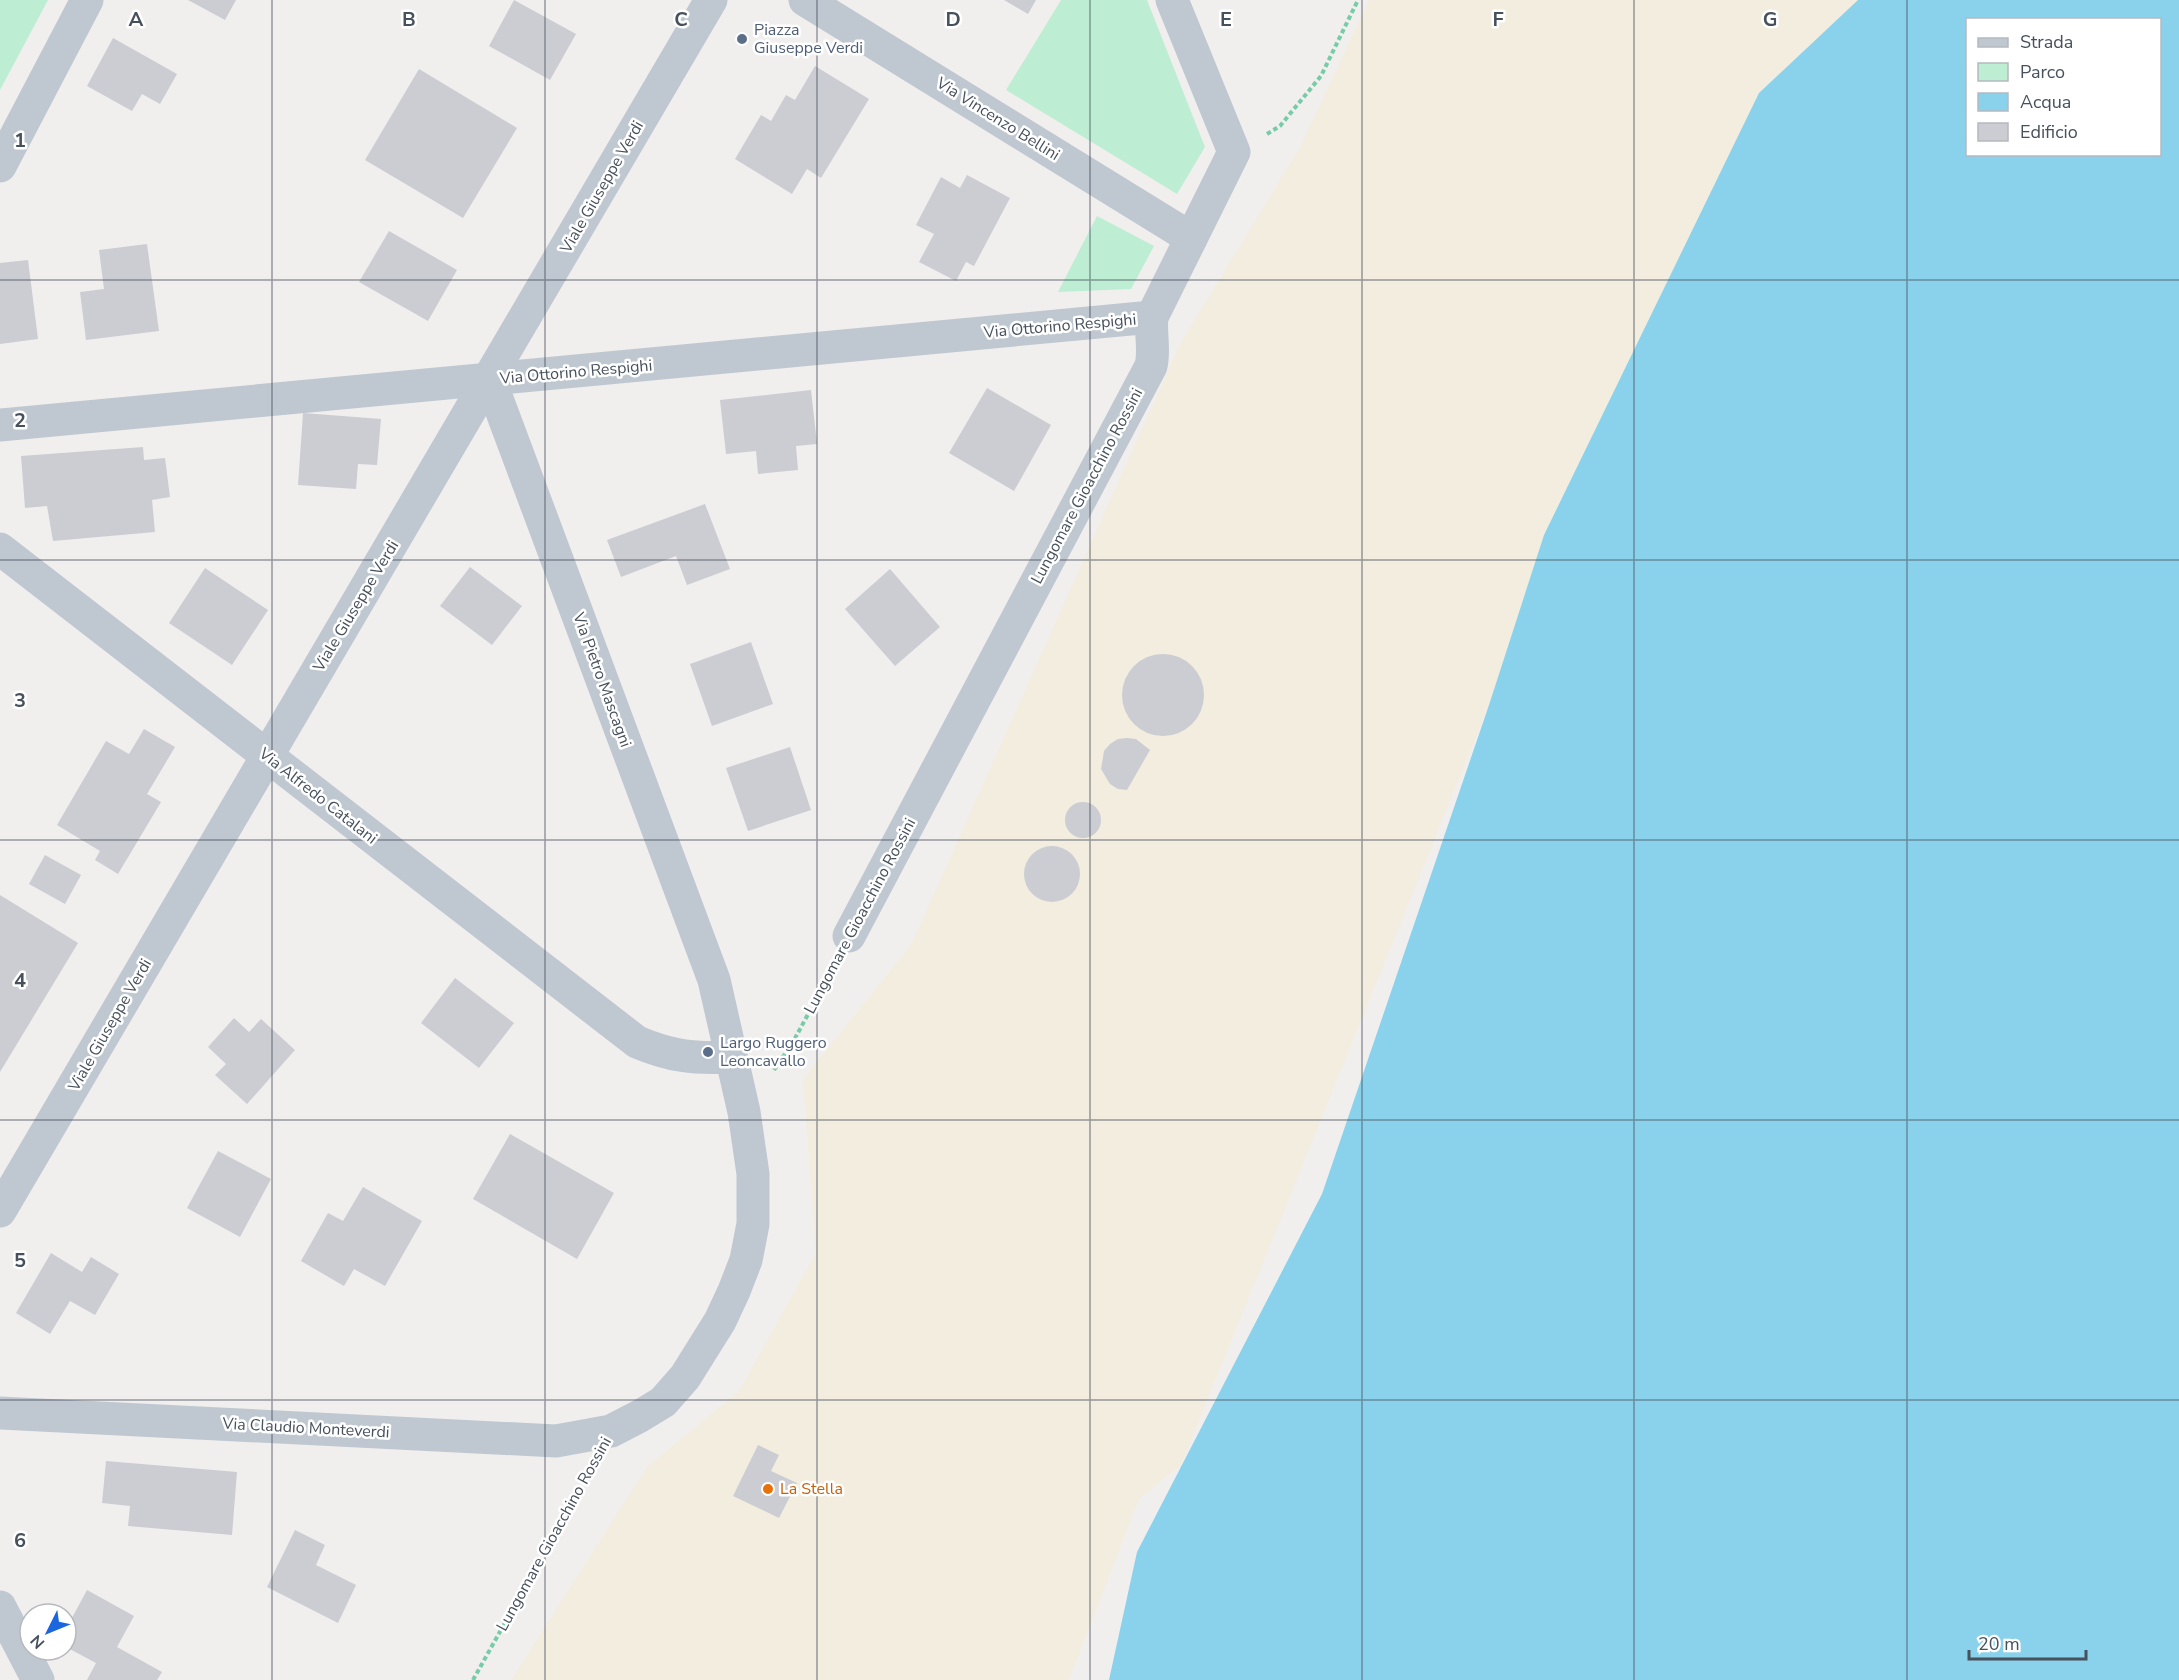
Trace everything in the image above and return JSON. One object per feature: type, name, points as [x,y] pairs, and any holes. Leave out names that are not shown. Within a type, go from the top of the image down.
[{"type":"street","points":[[0,166],[87,0]]},
{"type":"street","name":"Viale Giuseppe Verdi","points":[[0,1211],[490,380],[711,0]]},
{"type":"street","name":"Via Vincenzo Bellini","points":[[805,0],[1191,238]]},
{"type":"street","points":[[1152,317],[1234,152],[1172,0]]},
{"type":"street","name":"Via Ottorino Respighi","points":[[0,425],[1152,317]]},
{"type":"street","name":"Lungomare Gioacchino Rossini","points":[[849,936],[1151,366],[1152,317]]},
{"type":"street","name":"Via Pietro Mascagni","points":[[490,380],[714,980],[730,1057]]},
{"type":"street","name":"Via Alfredo Catalani","points":[[0,549],[636,1042],[660,1052],[683,1057],[730,1057]]},
{"type":"street","points":[[730,1057],[744,1112]]},
{"type":"street","name":"Lungomare Gioacchino Rossini","points":[[611,1431],[663,1402],[685,1377],[720,1321],[734,1291],[746,1260],[753,1224],[753,1174],[744,1112]]},
{"type":"street","name":"Via Claudio Monteverdi","points":[[0,1413],[556,1441],[611,1431]]},
{"type":"street","points":[[0,1607],[38,1680]]},
{"type":"path","points":[[1234,152],[1280,126],[1321,76],[1358,0]]},
{"type":"path","name":"Lungomare Gioacchino Rossini","points":[[744,1112],[794,1042],[849,936]]},
{"type":"path","name":"Lungomare Gioacchino Rossini","points":[[473,1680],[611,1431]]},
{"type":"green space","points":[[0,0],[48,0],[0,90]]},
{"type":"green space","points":[[1061,0],[1147,0],[1205,147],[1177,194],[1006,90]]},
{"type":"green space","points":[[1097,216],[1154,246],[1131,289],[1058,292]]},
{"type":"sand","points":[[1369,0],[1858,0],[1759,93],[1489,705],[1181,1465],[1139,1499],[1069,1680],[511,1680],[647,1467],[739,1391],[816,1253],[803,1079],[911,945],[1180,344],[1300,147]]},
{"type":"water","points":[[1858,0],[2179,0],[2179,1680],[1109,1680],[1137,1552],[1322,1194],[1489,705],[1544,535],[1759,93]]},
{"type":"building","points":[[188,0],[236,0],[225,20]]},
{"type":"building","points":[[514,0],[576,34],[550,80],[489,46]]},
{"type":"building","points":[[1004,0],[1036,0],[1028,14]]},
{"type":"building","points":[[113,38],[177,74],[160,104],[142,94],[132,111],[87,86]]},
{"type":"building","points":[[815,66],[869,99],[821,178],[807,169],[792,194],[735,159],[761,115],[771,121],[786,95],[795,100]]},
{"type":"building","points":[[419,69],[517,128],[463,218],[365,160]]},
{"type":"building","points":[[967,175],[1010,198],[974,266],[966,262],[956,281],[919,262],[934,234],[916,225],[941,177],[960,188]]},
{"type":"building","points":[[389,231],[457,270],[428,321],[359,282]]},
{"type":"building","points":[[147,244],[159,331],[86,340],[80,292],[104,289],[99,250]]},
{"type":"building","points":[[28,260],[38,339],[0,344],[0,263]]},
{"type":"building","points":[[987,388],[1051,425],[1014,491],[949,453]]},
{"type":"building","points":[[811,390],[817,444],[796,446],[798,470],[758,474],[756,451],[726,454],[720,400]]},
{"type":"building","points":[[303,413],[381,419],[377,465],[358,464],[356,489],[298,485]]},
{"type":"building","points":[[143,447],[144,460],[165,458],[170,497],[152,500],[155,532],[53,541],[47,506],[25,508],[21,456]]},
{"type":"building","points":[[705,504],[730,569],[687,585],[676,556],[621,577],[607,540]]},
{"type":"building","points":[[470,567],[522,606],[492,645],[440,606]]},
{"type":"building","points":[[205,568],[268,610],[232,665],[169,623]]},
{"type":"building","points":[[890,569],[940,627],[895,666],[845,609]]},
{"type":"building","points":[[751,642],[773,704],[712,726],[690,664]]},
{"type":"building","points":[[1163,654],[1179,657],[1192,666],[1201,679],[1204,695],[1201,711],[1192,724],[1179,733],[1163,736],[1147,733],[1134,724],[1125,711],[1122,695],[1125,679],[1134,666],[1147,657]]},
{"type":"building","points":[[144,729],[175,747],[147,794],[161,802],[118,874],[95,860],[100,851],[57,825],[106,741],[129,754]]},
{"type":"building","points":[[1118,739],[1136,739],[1150,750],[1127,790],[1118,789],[1110,784],[1101,769],[1104,751]]},
{"type":"building","points":[[790,747],[811,810],[748,831],[726,768]]},
{"type":"building","points":[[1083,802],[1096,807],[1101,820],[1096,833],[1083,838],[1070,833],[1065,820],[1070,807]]},
{"type":"building","points":[[1052,846],[1063,848],[1072,854],[1078,863],[1080,874],[1078,885],[1072,894],[1063,900],[1052,902],[1041,900],[1032,894],[1026,885],[1024,874],[1026,863],[1032,854],[1041,848]]},
{"type":"building","points":[[45,855],[81,875],[65,904],[29,884]]},
{"type":"building","points":[[0,895],[78,943],[0,1072]]},
{"type":"building","points":[[455,978],[514,1023],[479,1068],[421,1023]]},
{"type":"building","points":[[234,1018],[249,1032],[261,1019],[295,1050],[247,1104],[215,1075],[226,1064],[208,1047]]},
{"type":"building","points":[[510,1134],[614,1193],[577,1259],[473,1199]]},
{"type":"building","points":[[218,1151],[271,1179],[240,1237],[187,1208]]},
{"type":"building","points":[[363,1187],[422,1221],[385,1286],[354,1269],[344,1286],[301,1261],[328,1213],[343,1221]]},
{"type":"building","points":[[51,1253],[82,1272],[91,1257],[119,1274],[95,1315],[70,1301],[50,1334],[16,1313]]},
{"type":"building","points":[[758,1445],[779,1455],[771,1471],[797,1483],[779,1518],[733,1496]]},
{"type":"building","points":[[106,1461],[237,1472],[232,1535],[128,1526],[130,1506],[102,1503]]},
{"type":"building","points":[[295,1530],[325,1545],[316,1565],[356,1585],[338,1623],[267,1587]]},
{"type":"building","points":[[87,1590],[134,1616],[117,1647],[162,1672],[157,1680],[87,1680],[96,1663],[78,1653],[78,1607]]},
{"type":"place","name":"Piazza Giuseppe Verdi","points":[[742,39]]},
{"type":"place","name":"Largo Ruggero Leoncavallo","points":[[708,1052]]},
{"type":"place","name":"La Stella","points":[[768,1489]]}]
